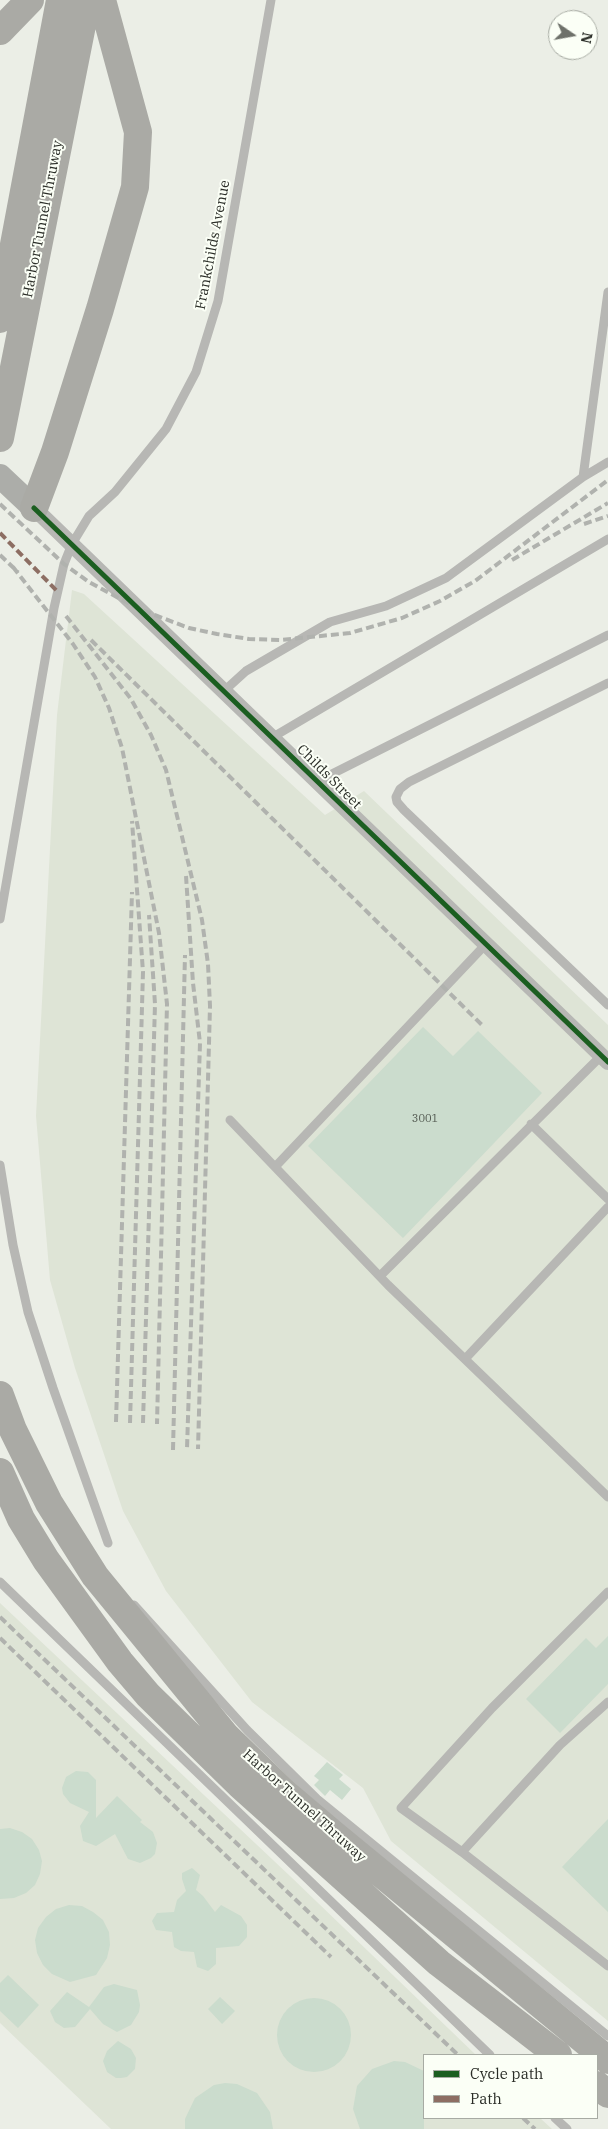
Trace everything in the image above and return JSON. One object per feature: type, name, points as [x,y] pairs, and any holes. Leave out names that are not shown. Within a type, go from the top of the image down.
[{"type":"highway","points":[[0,31],[30,0]]},
{"type":"highway","name":"Harbor Tunnel Thruway","points":[[0,319],[60,0]]},
{"type":"highway","name":"Harbor Tunnel Thruway","points":[[0,438],[87,0]]},
{"type":"highway","points":[[34,508],[55,452],[135,187],[138,132],[102,0]]},
{"type":"highway","name":"Harbor Tunnel Thruway","points":[[0,1395],[13,1430],[49,1502],[83,1556],[113,1600],[226,1736],[256,1790],[333,1834],[608,2060]]},
{"type":"highway","name":"Harbor Tunnel Thruway","points":[[0,1472],[21,1519],[46,1560],[120,1662],[174,1722],[256,1790],[438,1963],[557,2054]]},
{"type":"highway","points":[[598,2086],[608,2094]]},
{"type":"main road","name":"Childs Street","points":[[0,476],[34,508]]},
{"type":"street","name":"Childs Street","points":[[34,508],[604,1059]]},
{"type":"lane","name":"Frankchilds Avenue","points":[[0,919],[54,608],[64,564],[72,544],[89,516],[115,492],[166,429],[196,372],[218,301],[270,0]]},
{"type":"lane","points":[[583,477],[608,292]]},
{"type":"lane","points":[[224,690],[246,671],[330,622],[386,606],[446,578],[583,477],[608,462]]},
{"type":"lane","points":[[273,737],[608,539]]},
{"type":"lane","points":[[316,782],[608,635]]},
{"type":"lane","points":[[608,683],[408,782],[400,789],[396,797],[397,802],[404,810],[608,1005]]},
{"type":"lane","points":[[275,1167],[486,944]]},
{"type":"lane","points":[[380,1276],[531,1124],[604,1059]]},
{"type":"lane","points":[[230,1120],[380,1276],[608,1497]]},
{"type":"lane","points":[[531,1124],[608,1199]]},
{"type":"lane","points":[[0,1165],[13,1246],[28,1312],[108,1543]]},
{"type":"lane","points":[[465,1359],[608,1206]]},
{"type":"lane","points":[[83,1556],[119,1590]]},
{"type":"lane","points":[[0,1582],[256,1790],[489,2054]]},
{"type":"lane","points":[[608,1592],[492,1708],[401,1808],[462,1852],[608,1966]]},
{"type":"lane","points":[[126,1597],[148,1617],[247,1730],[256,1790]]},
{"type":"lane","points":[[462,1852],[560,1744],[608,1702]]},
{"type":"lane","points":[[256,1790],[317,1799],[608,2036]]},
{"type":"lane","points":[[556,2119],[567,2129]]},
{"type":"shaded area","points":[[72,590],[84,594],[325,815],[364,791],[608,1025],[608,2021],[391,1841],[363,1788],[252,1702],[166,1591],[123,1511],[75,1368],[50,1280],[36,1116],[57,715]]},
{"type":"shaded area","points":[[0,1603],[290,1876],[475,2054],[423,2054],[423,2119],[541,2119],[552,2129],[111,2129],[0,2023]]},
{"type":"building","points":[[423,1027],[453,1056],[478,1031],[542,1093],[403,1238],[308,1146]]},
{"type":"building","points":[[608,1636],[608,1684],[560,1733],[526,1699],[586,1638],[596,1648]]},
{"type":"building","points":[[327,1762],[343,1775],[339,1779],[351,1789],[342,1800],[330,1790],[325,1796],[314,1785],[319,1780],[314,1776]]},
{"type":"building","points":[[76,1771],[88,1772],[96,1780],[96,1818],[117,1796],[142,1820],[140,1822],[153,1832],[157,1843],[155,1854],[151,1858],[140,1863],[128,1859],[115,1834],[96,1846],[83,1841],[80,1826],[89,1812],[70,1803],[63,1794],[62,1788],[66,1777]]},
{"type":"building","points":[[608,1819],[608,1912],[562,1867]]},
{"type":"building","points":[[10,1828],[22,1832],[32,1839],[39,1850],[42,1861],[40,1874],[35,1885],[26,1893],[14,1898],[0,1899],[0,1829]]},
{"type":"building","points":[[192,1868],[200,1875],[196,1890],[215,1912],[221,1905],[241,1916],[247,1925],[247,1937],[239,1946],[216,1948],[216,1964],[208,1971],[197,1967],[194,1952],[181,1951],[174,1947],[172,1932],[156,1930],[152,1921],[157,1913],[174,1912],[177,1900],[186,1891],[182,1873]]},
{"type":"building","points":[[69,1905],[82,1906],[103,1920],[109,1932],[110,1945],[107,1958],[96,1975],[70,1982],[52,1974],[43,1965],[37,1953],[35,1940],[38,1928],[46,1917],[56,1909]]},
{"type":"building","points":[[8,1975],[39,2005],[18,2028],[0,2011],[0,1983]]},
{"type":"building","points":[[114,1984],[137,1990],[140,2005],[139,2012],[131,2025],[117,2032],[103,2024],[90,2009],[75,2027],[64,2028],[55,2022],[50,2011],[67,1992],[89,2007],[104,1987]]},
{"type":"building","points":[[220,1997],[235,2011],[222,2024],[208,2009]]},
{"type":"building","points":[[314,1998],[328,2001],[340,2009],[348,2021],[351,2035],[348,2049],[340,2061],[328,2069],[314,2072],[300,2069],[288,2061],[280,2049],[277,2035],[280,2021],[288,2009],[300,2001]]},
{"type":"building","points":[[118,2041],[131,2049],[136,2058],[135,2069],[127,2077],[121,2078],[116,2078],[107,2072],[103,2061],[107,2051]]},
{"type":"building","points":[[394,2061],[405,2062],[423,2071],[424,2129],[360,2129],[353,2109],[357,2086],[372,2069]]},
{"type":"building","points":[[225,2083],[237,2084],[257,2093],[270,2112],[273,2129],[185,2129],[185,2119],[195,2098],[214,2085]]},
{"type":"railway","points":[[0,504],[64,564],[89,582],[139,609],[189,628],[249,639],[281,640],[350,633],[402,618],[440,601],[475,581],[608,480]]},
{"type":"railway","points":[[512,560],[608,503]]},
{"type":"railway","points":[[584,524],[608,516]]},
{"type":"railway","points":[[0,555],[18,572]]},
{"type":"railway","points":[[13,567],[73,644],[95,677],[109,708],[122,748],[159,933],[167,1004],[157,1424]]},
{"type":"railway","points":[[66,616],[131,699],[151,735],[166,770],[202,920],[208,964],[210,1006],[198,1449]]},
{"type":"railway","points":[[91,640],[482,1025]]},
{"type":"railway","points":[[130,1423],[143,972],[132,821]]},
{"type":"railway","points":[[186,876],[193,983],[200,1043],[187,1449]]},
{"type":"railway","points":[[116,1422],[132,892]]},
{"type":"railway","points":[[143,1423],[155,1004],[149,915]]},
{"type":"railway","points":[[173,1450],[185,955]]},
{"type":"railway","points":[[0,1617],[457,2054]]},
{"type":"railway","points":[[0,1638],[331,1957]]},
{"type":"railway","points":[[524,2119],[535,2129]]},
{"type":"marked path","points":[[0,533],[58,592]]},
{"type":"cycle path","points":[[34,508],[608,1062]]}]
